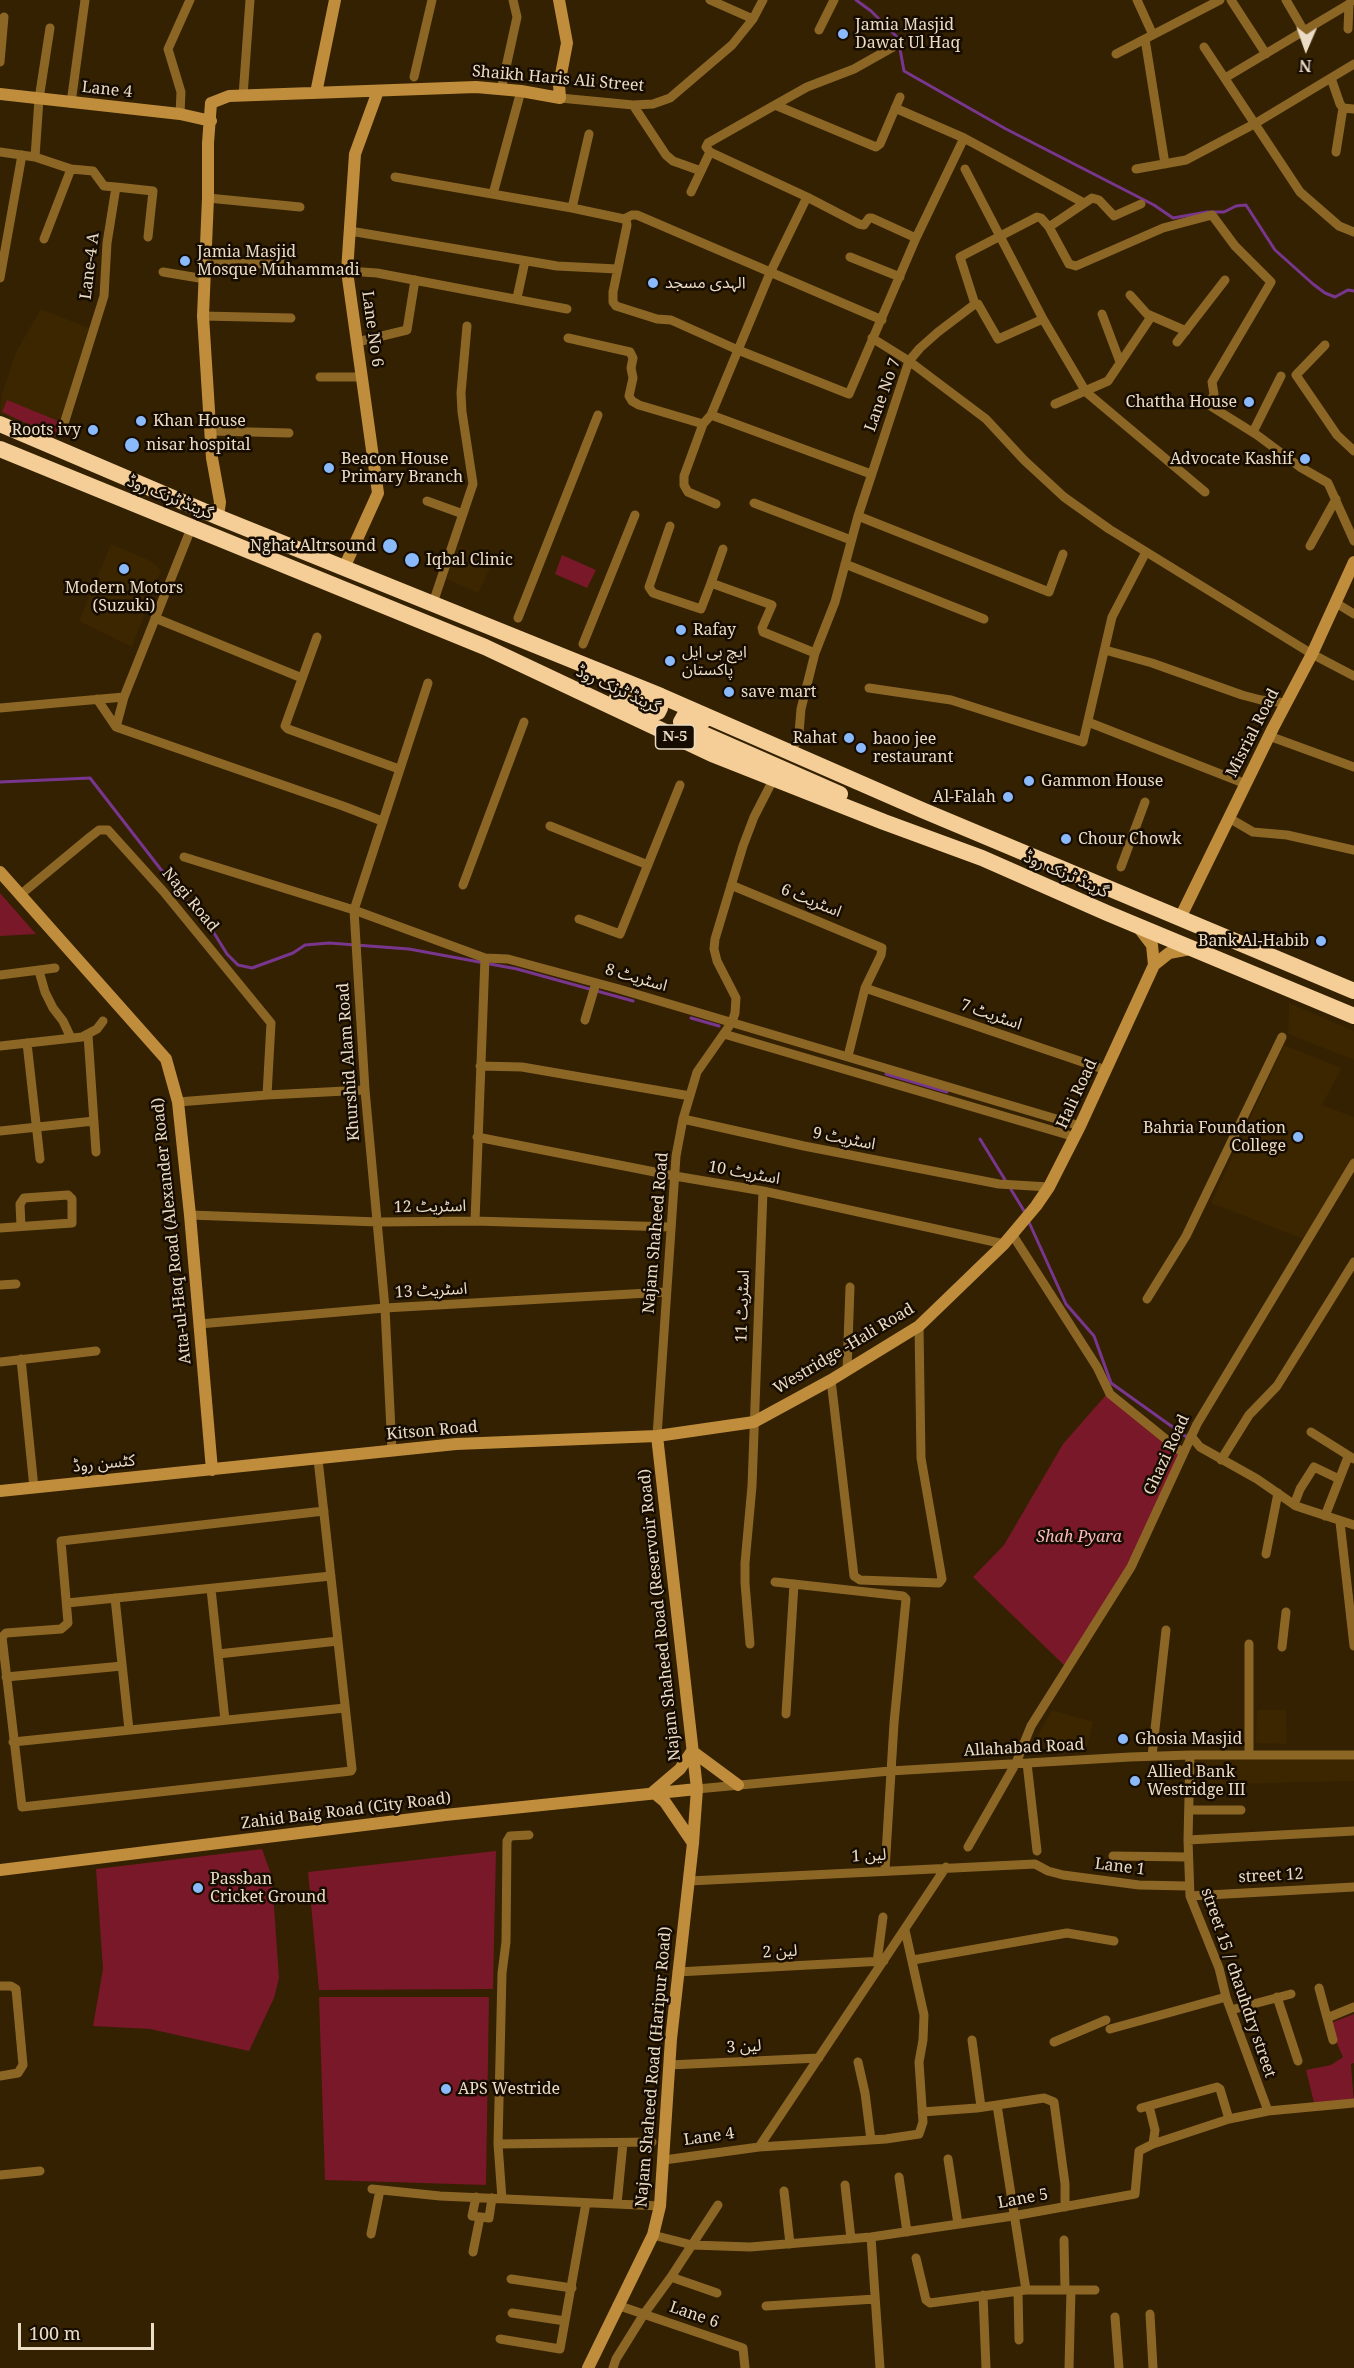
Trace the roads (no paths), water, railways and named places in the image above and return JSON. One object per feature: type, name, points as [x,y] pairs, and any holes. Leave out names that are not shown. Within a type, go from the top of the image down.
[{"type":"highway","name":"گرینڈ ٹرنک روڈ","points":[[0,424],[218,517],[662,696],[922,810],[1354,991]]},
{"type":"highway","name":"گرینڈ ٹرنک روڈ","points":[[2,450],[485,647],[712,754],[941,842],[1354,1016]]},
{"type":"highway","points":[[485,647],[561,674],[651,712],[660,710],[658,702],[549,650]]},
{"type":"highway","points":[[731,727],[687,715],[681,722],[683,725],[827,787],[941,842]]},
{"type":"street","points":[[71,103],[84,0]]},
{"type":"street","points":[[180,114],[181,92],[168,49],[190,0]]},
{"type":"street","points":[[243,96],[250,0]]},
{"type":"street","points":[[316,93],[335,0]]},
{"type":"street","points":[[414,77],[432,0]]},
{"type":"street","points":[[501,90],[517,17],[513,0]]},
{"type":"street","points":[[559,0],[567,43],[559,85],[560,98]]},
{"type":"street","points":[[710,0],[753,19]]},
{"type":"street","name":"Shaikh Haris Ali Street","points":[[211,121],[211,103],[229,96],[476,87],[521,91],[560,98],[633,105],[653,104],[670,98],[719,58],[753,19],[763,0]]},
{"type":"street","points":[[819,30],[834,0]]},
{"type":"street","points":[[1137,0],[1149,37],[1165,164]]},
{"type":"street","points":[[1116,54],[1220,0]]},
{"type":"street","points":[[1231,0],[1266,54]]},
{"type":"street","points":[[1286,0],[1304,31]]},
{"type":"street","points":[[1225,78],[1351,2]]},
{"type":"street","points":[[1348,29],[1351,2]]},
{"type":"street","points":[[0,62],[4,17]]},
{"type":"street","points":[[35,157],[39,99],[50,28]]},
{"type":"street","points":[[893,47],[854,69],[807,87],[708,143],[706,149],[859,224],[864,225],[872,218],[916,238]]},
{"type":"street","points":[[1204,47],[1300,192],[1340,226],[1354,232]]},
{"type":"street","points":[[1136,169],[1186,160],[1256,123],[1354,64]]},
{"type":"street","points":[[1330,78],[1343,108],[1336,152]]},
{"type":"street","name":"Lane No 6","points":[[344,568],[378,493],[347,271],[355,154],[378,91]]},
{"type":"street","points":[[493,194],[521,91]]},
{"type":"street","name":"Lane 4","points":[[0,94],[180,114],[211,121]]},
{"type":"street","points":[[775,105],[874,148],[879,144],[900,97]]},
{"type":"street","points":[[633,105],[666,155],[673,161],[701,171]]},
{"type":"street","points":[[895,108],[964,138],[1084,203]]},
{"type":"street","points":[[1343,108],[1354,110]]},
{"type":"street","points":[[211,121],[208,143],[204,316],[212,458],[220,502],[218,517]]},
{"type":"street","points":[[572,208],[589,134]]},
{"type":"street","points":[[626,219],[627,225],[613,298],[618,307],[657,319],[671,320],[738,350],[849,394],[916,238],[964,138]]},
{"type":"street","points":[[0,152],[35,157],[71,169],[93,171],[104,186],[153,191],[148,237]]},
{"type":"street","points":[[691,192],[710,152]]},
{"type":"street","points":[[0,278],[3,250],[22,155]]},
{"type":"street","points":[[44,239],[71,169]]},
{"type":"street","points":[[965,169],[1043,319],[1086,392],[1205,492]]},
{"type":"street","points":[[395,177],[626,219],[637,215],[882,320]]},
{"type":"street","name":"Lane-4 A","points":[[63,427],[104,296],[106,243],[116,188]]},
{"type":"street","points":[[716,504],[688,492],[684,485],[684,476],[703,424],[711,415],[770,273],[807,197]]},
{"type":"street","points":[[208,198],[300,207]]},
{"type":"street","points":[[1049,227],[1084,203],[1096,198],[1114,216],[1141,204]]},
{"type":"street","points":[[1043,319],[1000,339],[978,304],[975,304],[960,257],[1037,217],[1049,227],[1069,264],[1076,266],[1163,228],[1212,215],[1235,246],[1271,282],[1212,382],[1214,394],[1210,407],[1253,432],[1300,467],[1328,483],[1354,541]]},
{"type":"street","points":[[350,231],[525,261],[570,267],[617,269]]},
{"type":"street","points":[[850,257],[900,277]]},
{"type":"street","points":[[517,298],[525,261]]},
{"type":"street","points":[[206,263],[287,264]]},
{"type":"street","points":[[347,271],[415,280],[567,309]]},
{"type":"street","points":[[163,272],[205,279]]},
{"type":"street","points":[[357,342],[407,330],[415,280]]},
{"type":"street","points":[[1177,342],[1225,280]]},
{"type":"street","points":[[1130,296],[1151,317],[1186,331]]},
{"type":"street","name":"Lane No 7","points":[[792,753],[799,733],[801,709],[815,653],[834,602],[871,474],[909,362],[920,348],[938,332],[975,304]]},
{"type":"street","points":[[1102,314],[1120,362]]},
{"type":"street","points":[[204,316],[291,318]]},
{"type":"street","points":[[1055,404],[1108,381],[1151,317]]},
{"type":"street","points":[[434,603],[473,484],[461,403],[467,326]]},
{"type":"street","points":[[568,338],[630,352],[633,358],[631,368],[633,378],[629,396],[632,401],[703,424]]},
{"type":"street","points":[[873,338],[986,419],[1024,460],[1064,497],[1146,552],[1312,654],[1354,676]]},
{"type":"street","points":[[1325,345],[1296,375],[1337,435],[1354,451]]},
{"type":"street","points":[[1253,432],[1281,376]]},
{"type":"street","points":[[320,377],[362,377]]},
{"type":"street","points":[[518,618],[598,415]]},
{"type":"street","points":[[711,415],[871,474]]},
{"type":"street","points":[[212,431],[289,434]]},
{"type":"street","points":[[1310,546],[1336,499]]},
{"type":"street","points":[[427,501],[463,514]]},
{"type":"street","points":[[753,503],[851,540]]},
{"type":"street","points":[[583,644],[635,515]]},
{"type":"street","points":[[858,516],[1049,592],[1063,554]]},
{"type":"street","points":[[116,727],[124,697],[192,526]]},
{"type":"street","points":[[670,526],[649,587],[651,591],[701,609],[723,549]]},
{"type":"street","points":[[869,688],[951,700],[1083,742],[1112,617],[1146,552]]},
{"type":"street","name":"Misrial Road","points":[[1180,918],[1312,654],[1354,561]]},
{"type":"street","points":[[845,564],[984,619]]},
{"type":"street","points":[[711,583],[772,605],[762,628],[763,632],[815,653]]},
{"type":"street","points":[[1336,603],[1354,614]]},
{"type":"street","points":[[155,618],[302,678]]},
{"type":"street","points":[[317,637],[285,726],[399,769]]},
{"type":"street","points":[[1105,650],[1152,663],[1242,695],[1286,703]]},
{"type":"street","name":"Khurshid Alam Road","points":[[392,1451],[385,1308],[365,1090],[354,909],[428,683]]},
{"type":"street","points":[[0,708],[124,697]]},
{"type":"street","points":[[97,699],[116,727],[382,821]]},
{"type":"street","points":[[463,885],[524,722]]},
{"type":"street","points":[[1088,722],[1246,784]]},
{"type":"street","points":[[1269,736],[1354,766]]},
{"type":"street","points":[[732,1022],[736,998],[720,968],[714,949],[731,885],[754,817],[774,778]]},
{"type":"street","points":[[579,919],[620,934],[680,785]]},
{"type":"street","points":[[1121,867],[1145,802]]},
{"type":"street","points":[[1229,818],[1253,832],[1287,835],[1354,850]]},
{"type":"street","points":[[550,826],[648,865]]},
{"type":"street","name":"Nagi Road","points":[[20,895],[99,830],[108,830],[163,891],[271,1023],[267,1095]]},
{"type":"street","name":"اسٹریٹ 8","points":[[184,857],[354,909],[485,963],[508,959],[594,988],[732,1022],[848,1056],[1077,1132]]},
{"type":"street","name":"Atta-ul-Haq Road (Alexander Road)","points":[[0,873],[166,1059],[178,1102],[212,1470]]},
{"type":"street","name":"اسٹریٹ 6","points":[[731,885],[880,946],[881,955],[866,988]]},
{"type":"street","points":[[1134,924],[1149,939],[1154,951],[1154,964]]},
{"type":"street","points":[[1154,964],[1169,953],[1194,949]]},
{"type":"street","points":[[475,1221],[485,963]]},
{"type":"street","name":"Hali Road","points":[[1014,1232],[1049,1187],[1077,1132],[1154,964]]},
{"type":"street","points":[[0,975],[55,968]]},
{"type":"street","points":[[39,971],[45,992],[71,1038]]},
{"type":"street","points":[[585,1020],[594,988]]},
{"type":"street","points":[[848,1056],[866,988]]},
{"type":"street","name":"اسٹریٹ 7","points":[[866,988],[1106,1070]]},
{"type":"street","points":[[0,1046],[88,1035],[103,1021]]},
{"type":"street","name":"Najam Shaheed Road","points":[[657,1436],[676,1155],[683,1119],[698,1072],[732,1022]]},
{"type":"street","points":[[88,1035],[96,1152]]},
{"type":"street","points":[[1147,1299],[1186,1236],[1282,1037]]},
{"type":"street","points":[[722,1038],[1077,1132]]},
{"type":"street","points":[[27,1043],[40,1160]]},
{"type":"street","points":[[480,1065],[522,1067],[690,1096]]},
{"type":"street","points":[[178,1102],[365,1090]]},
{"type":"street","name":"اسٹریٹ 9","points":[[683,1119],[804,1146],[999,1184],[1049,1187]]},
{"type":"street","points":[[0,1131],[94,1121]]},
{"type":"street","name":"اسٹریٹ 10","points":[[477,1137],[763,1191],[1004,1244]]},
{"type":"street","name":"Ghazi Road","points":[[968,1847],[1016,1763],[1031,1726],[1131,1568],[1190,1438],[1354,1163]]},
{"type":"street","name":"اسٹریٹ 11","points":[[750,1644],[745,1583],[752,1486],[763,1191]]},
{"type":"street","points":[[0,1228],[72,1223],[74,1221],[72,1199],[68,1195],[24,1198],[20,1204],[21,1226]]},
{"type":"street","name":"اسٹریٹ 12","points":[[190,1215],[378,1222],[475,1221],[671,1227]]},
{"type":"street","points":[[1014,1232],[1097,1367],[1110,1394],[1183,1452]]},
{"type":"street","name":"Westridge -Hali Road","points":[[657,1436],[754,1422],[831,1380],[918,1326],[1014,1232]]},
{"type":"street","points":[[1221,1460],[1249,1415],[1277,1386],[1354,1262]]},
{"type":"street","points":[[0,1286],[16,1284]]},
{"type":"street","points":[[847,1370],[850,1287]]},
{"type":"street","name":"اسٹریٹ 13","points":[[199,1324],[385,1308],[666,1292]]},
{"type":"street","points":[[831,1380],[854,1576],[860,1580],[939,1583],[942,1578],[921,1458],[918,1326]]},
{"type":"street","points":[[0,1362],[96,1351]]},
{"type":"street","points":[[21,1359],[34,1488]]},
{"type":"street","points":[[1311,1432],[1351,1458],[1339,1479],[1325,1516]]},
{"type":"street","name":"Kitson Road","points":[[212,1470],[456,1444],[657,1436]]},
{"type":"street","name":"Najam Shaheed Road (Reservoir Road)","points":[[657,1436],[696,1789]]},
{"type":"street","points":[[1190,1438],[1200,1447],[1250,1475],[1294,1505],[1354,1525]]},
{"type":"street","points":[[318,1459],[324,1511],[345,1708],[352,1769],[349,1773],[21,1807],[6,1677],[4,1635],[61,1629],[68,1623],[60,1543],[63,1539],[324,1511]]},
{"type":"street","points":[[1294,1505],[1314,1467],[1339,1479]]},
{"type":"street","name":"کٹسن روڈ","points":[[0,1491],[212,1470]]},
{"type":"street","points":[[1266,1554],[1278,1493]]},
{"type":"street","points":[[1340,1522],[1349,1566],[1354,1646]]},
{"type":"street","points":[[67,1603],[331,1576]]},
{"type":"street","points":[[775,1582],[903,1596],[906,1599],[890,1771],[885,1870]]},
{"type":"street","points":[[786,1714],[794,1584]]},
{"type":"street","points":[[211,1588],[225,1720]]},
{"type":"street","points":[[115,1598],[129,1730]]},
{"type":"street","points":[[1282,1647],[1286,1612]]},
{"type":"street","points":[[1152,1756],[1166,1630]]},
{"type":"street","points":[[218,1654],[338,1641]]},
{"type":"street","points":[[1249,1644],[1249,1755]]},
{"type":"street","points":[[6,1677],[123,1666]]},
{"type":"street","points":[[13,1742],[345,1708]]},
{"type":"street","points":[[693,1843],[664,1802],[652,1792],[680,1769],[692,1751],[738,1785]]},
{"type":"street","name":"Allahabad Road","points":[[696,1789],[890,1771],[1016,1763],[1190,1755],[1354,1755]]},
{"type":"street","name":"street 15 / chauhdry street","points":[[1190,1755],[1189,1891],[1219,1968],[1226,1997],[1268,2111]]},
{"type":"street","points":[[1027,1763],[1037,1851]]},
{"type":"street","name":"Zahid Baig Road (City Road)","points":[[0,1870],[455,1814],[696,1789]]},
{"type":"street","name":"Najam Shaheed Road (Haripur Road)","points":[[588,2368],[653,2235],[660,2206],[677,1972],[693,1843],[696,1789]]},
{"type":"street","points":[[1189,1810],[1241,1810]]},
{"type":"street","points":[[1188,1840],[1354,1831]]},
{"type":"street","points":[[476,2198],[472,2216],[489,2218],[497,2198],[502,1973],[506,1942],[507,1841],[510,1836],[529,1835]]},
{"type":"street","points":[[1113,1856],[1188,1857]]},
{"type":"street","name":"لین 1","points":[[689,1881],[1035,1864],[1048,1871]]},
{"type":"street","points":[[759,2146],[946,1867]]},
{"type":"street","name":"Lane 1","points":[[1048,1871],[1189,1891]]},
{"type":"street","name":"street 12","points":[[1189,1891],[1354,1887]]},
{"type":"street","points":[[881,1962],[883,1917]]},
{"type":"street","points":[[905,1930],[924,2015],[923,2040],[918,2062],[922,2112],[981,2108],[1044,2098],[1054,2102],[1065,2184],[1065,2207]]},
{"type":"street","points":[[913,1960],[1066,1933],[1114,1941]]},
{"type":"street","name":"لین 2","points":[[677,1972],[881,1962]]},
{"type":"street","points":[[0,1986],[11,1986],[16,1989],[22,2065],[18,2073],[0,2076]]},
{"type":"street","points":[[1319,1988],[1333,2040]]},
{"type":"street","points":[[1231,2010],[1291,1994]]},
{"type":"street","points":[[1110,2029],[1226,1997]]},
{"type":"street","points":[[1277,1997],[1298,2061]]},
{"type":"street","points":[[1327,2018],[1354,2007]]},
{"type":"street","points":[[1054,2042],[1106,2020]]},
{"type":"street","points":[[972,2040],[981,2108]]},
{"type":"street","name":"لین 3","points":[[669,2065],[819,2058]]},
{"type":"street","points":[[858,2062],[865,2093],[871,2140]]},
{"type":"street","points":[[1229,2119],[1220,2089],[1217,2087],[1145,2107],[1155,2130],[1153,2144],[1229,2119],[1268,2111],[1354,2103]]},
{"type":"street","points":[[997,2105],[1022,2290],[1019,2340]]},
{"type":"street","name":"Lane 4","points":[[664,2160],[759,2146],[871,2140],[919,2134],[923,2122],[922,2112]]},
{"type":"street","points":[[498,2144],[652,2142]]},
{"type":"street","points":[[617,2204],[623,2143]]},
{"type":"street","name":"Lane 5","points":[[653,2235],[692,2246],[750,2247],[871,2237],[1065,2207],[1135,2194],[1139,2151],[1153,2144]]},
{"type":"street","points":[[948,2159],[958,2224]]},
{"type":"street","points":[[0,2175],[40,2171]]},
{"type":"street","points":[[899,2177],[907,2232]]},
{"type":"street","points":[[845,2185],[850,2239]]},
{"type":"street","points":[[371,2234],[376,2189],[476,2198],[660,2206]]},
{"type":"street","points":[[784,2191],[790,2244]]},
{"type":"street","points":[[500,2339],[560,2349],[586,2203]]},
{"type":"street","points":[[613,2368],[616,2359],[644,2314],[718,2205]]},
{"type":"street","points":[[473,2252],[480,2217]]},
{"type":"street","points":[[871,2237],[880,2368]]},
{"type":"street","points":[[1064,2240],[1068,2290],[1069,2368]]},
{"type":"street","points":[[916,2258],[926,2300],[930,2304],[1022,2290],[1095,2290]]},
{"type":"street","points":[[671,2277],[717,2293]]},
{"type":"street","points":[[511,2279],[572,2288]]},
{"type":"street","points":[[983,2295],[986,2368]]},
{"type":"street","points":[[766,2306],[875,2299]]},
{"type":"street","name":"Lane 6","points":[[617,2305],[743,2348],[745,2368]]},
{"type":"street","points":[[512,2313],[566,2322]]},
{"type":"street","points":[[1150,2314],[1153,2368]]},
{"type":"street","points":[[1115,2317],[1119,2368]]},
{"type":"waterway","points":[[856,0],[871,11],[898,38],[904,71],[1006,129],[1154,205],[1173,218],[1207,212],[1224,212],[1236,206],[1246,205],[1275,250],[1313,284],[1335,297],[1348,290],[1354,291]]},
{"type":"waterway","points":[[0,782],[90,778],[238,965],[252,968],[293,953],[305,945],[329,943],[409,949],[517,969],[633,1001]]},
{"type":"waterway","points":[[691,1018],[719,1026]]},
{"type":"waterway","points":[[886,1074],[947,1092]]},
{"type":"waterway","points":[[980,1139],[1026,1214]]},
{"type":"waterway","points":[[1028,1220],[1066,1304],[1094,1336],[1111,1383],[1188,1438]]},
{"type":"place","name":"Jamia Masjid Dawat Ul Haq","points":[[843,34]]},
{"type":"place","name":"Jamia Masjid Mosque Muhammadi","points":[[185,261]]},
{"type":"place","name":"الہدی مسجد","points":[[653,283]]},
{"type":"place","name":"Chattha House","points":[[1249,402]]},
{"type":"place","name":"Khan House","points":[[141,421]]},
{"type":"place","name":"Roots ivy","points":[[93,430]]},
{"type":"place","name":"nisar hospital","points":[[132,445]]},
{"type":"place","name":"Advocate Kashif","points":[[1305,459]]},
{"type":"place","name":"Beacon House Primary Branch","points":[[329,468]]},
{"type":"place","name":"Nghat Altrsound","points":[[390,546]]},
{"type":"place","name":"Iqbal Clinic","points":[[412,560]]},
{"type":"place","name":"Modern Motors (Suzuki)","points":[[124,569]]},
{"type":"place","name":"Rafay","points":[[681,630]]},
{"type":"place","name":"ایچ بی ایل پاکستان","points":[[670,661]]},
{"type":"place","name":"save mart","points":[[729,692]]},
{"type":"place","name":"Rahat","points":[[849,738]]},
{"type":"place","name":"baoo jee restaurant","points":[[861,748]]},
{"type":"place","name":"Gammon House","points":[[1029,781]]},
{"type":"place","name":"Al-Falah","points":[[1008,797]]},
{"type":"place","name":"Chour Chowk","points":[[1066,839]]},
{"type":"place","name":"Bank Al-Habib","points":[[1321,941]]},
{"type":"place","name":"Bahria Foundation College","points":[[1298,1137]]},
{"type":"place","name":"Ghosia Masjid","points":[[1123,1739]]},
{"type":"place","name":"Allied Bank Westridge III","points":[[1135,1781]]},
{"type":"place","name":"Passban Cricket Ground","points":[[198,1888]]},
{"type":"place","name":"APS Westride","points":[[446,2089]]},
{"type":"park label","name":"Shah Pyara","points":[[1079,1537]]}]
